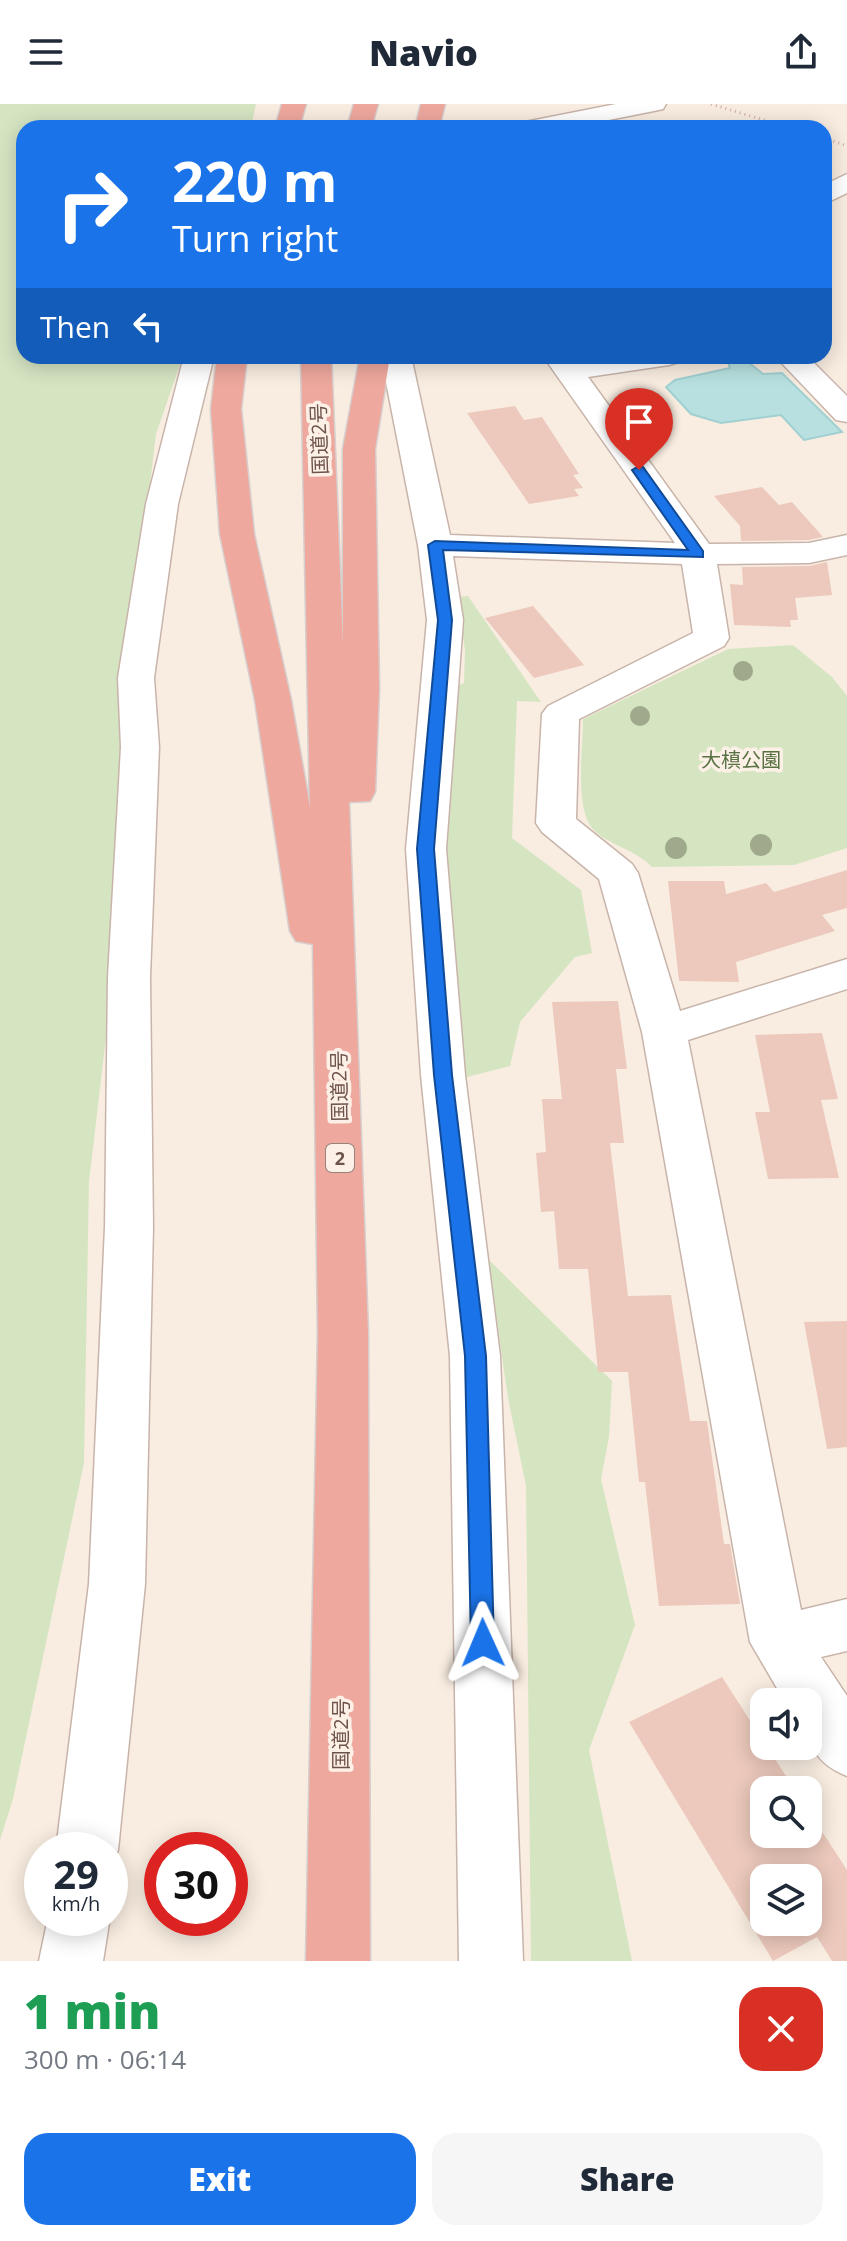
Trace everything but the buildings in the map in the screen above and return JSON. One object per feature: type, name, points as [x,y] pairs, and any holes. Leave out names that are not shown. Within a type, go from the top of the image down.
[{"type":"highway","points":[[231,364],[226,409],[237,534],[273,700],[339,1103]]},
{"type":"highway","name":"国道2号","points":[[316,364],[343,1334],[338,1961]]},
{"type":"highway","points":[[339,1103],[361,689],[359,449],[374,364]]},
{"type":"street","points":[[558,112],[654,104]]},
{"type":"street","points":[[89,1832],[117,1584],[129,1227],[129,962],[140,747],[136,678],[162,504],[197,364]]},
{"type":"street","points":[[398,364],[435,545],[445,620],[426,849],[443,1075],[475,1356],[491,1961]]},
{"type":"street","points":[[563,364],[698,554],[711,638],[561,714],[556,823],[618,873],[664,1032],[779,1642],[847,1748]]},
{"type":"street","points":[[809,365],[847,413]]},
{"type":"street","points":[[435,545],[698,554],[809,553],[847,545]]},
{"type":"street","points":[[664,1032],[847,974]]},
{"type":"street","points":[[779,1642],[847,1625]]},
{"type":"street","points":[[71,1961],[76,1936]]},
{"type":"path","points":[[711,104],[764,120]]},
{"type":"green space","points":[[0,104],[256,104],[253,120],[16,120],[16,364],[180,364],[156,434],[139,576],[140,747],[89,1182],[84,1463],[13,1799],[0,1840]]},
{"type":"green space","points":[[468,596],[541,702],[517,701],[512,838],[581,890],[592,953],[575,957],[520,1022],[510,1066],[463,1078],[438,941],[443,692],[464,683],[465,650],[457,597]]},
{"type":"green space","name":"大槙公園","points":[[793,645],[832,677],[847,696],[847,848],[794,865],[652,867],[594,830],[588,821],[582,794],[583,719],[728,649]]},
{"type":"green space","points":[[488,1259],[612,1381],[609,1437],[601,1479],[635,1625],[589,1750],[632,1961],[531,1961],[526,1486],[508,1398]]},
{"type":"water","points":[[729,364],[751,364],[763,374],[782,373],[842,432],[804,440],[781,415],[721,423],[691,414],[666,387],[675,380],[730,368]]},
{"type":"route","points":[[483,1643],[475,1356],[443,1075],[426,849],[445,620],[435,545],[698,554],[639,470]]}]
